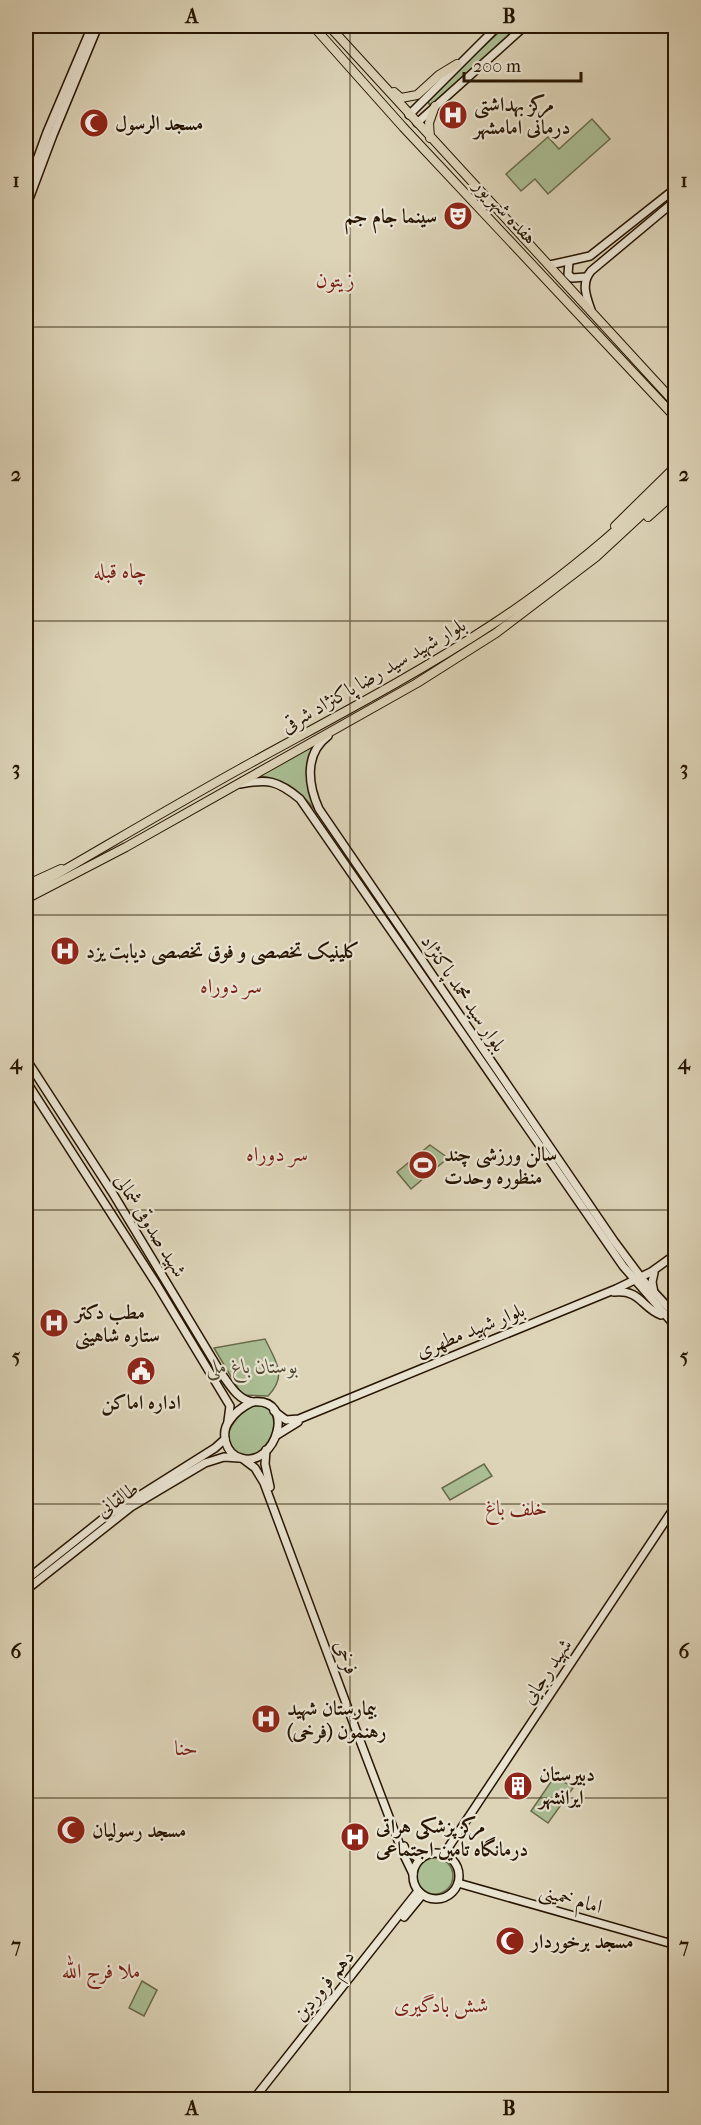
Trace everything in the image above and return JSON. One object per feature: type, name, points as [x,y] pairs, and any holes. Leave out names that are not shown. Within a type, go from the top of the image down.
[{"type":"main road","points":[[26,190],[47,132],[92,26]]},
{"type":"main road","points":[[26,207],[98,26]]},
{"type":"main road","name":"هفده شهریور","points":[[313,26],[422,147],[675,418]]},
{"type":"main road","name":"هفده شهریور","points":[[328,26],[412,120],[550,265],[675,404]]},
{"type":"main road","points":[[422,147],[412,130],[412,120],[425,99],[457,64],[498,26]]},
{"type":"main road","points":[[381,102],[389,106],[400,118],[412,120],[434,108],[525,26]]},
{"type":"main road","points":[[381,84],[401,98],[409,98],[417,95],[457,64]]},
{"type":"main road","points":[[381,102],[388,99],[389,92]]},
{"type":"main road","points":[[425,99],[424,105],[427,109],[434,108]]},
{"type":"main road","points":[[422,147],[424,141],[431,139],[429,123],[434,108]]},
{"type":"main road","points":[[550,265],[590,256],[675,188]]},
{"type":"main road","points":[[592,313],[586,297],[586,277],[604,258],[675,200]]},
{"type":"main road","points":[[569,262],[568,274],[572,278],[586,277]]},
{"type":"main road","name":"بلوار شهید سید رضا پاکنژاد شرقی","points":[[70,871],[160,813],[434,661],[524,603],[593,555],[640,510],[675,469]]},
{"type":"main road","name":"بلوار شهید سید رضا پاکنژاد شرقی","points":[[70,871],[126,847],[234,784],[417,683],[496,633],[643,516],[675,483]]},
{"type":"main road","points":[[593,555],[612,549],[675,492]]},
{"type":"main road","name":"بلوار سید محمد پاکنژاد","points":[[328,832],[311,792],[309,775],[312,760],[321,741],[345,723]]},
{"type":"main road","name":"بلوار سید محمد پاکنژاد","points":[[234,784],[262,780],[277,782],[300,799],[328,832],[581,1198],[634,1269],[638,1280]]},
{"type":"main road","points":[[26,892],[70,871]]},
{"type":"main road","points":[[26,899],[32,889],[51,872],[70,871]]},
{"type":"main road","points":[[26,904],[59,886],[70,871]]},
{"type":"main road","name":"شهید صدوقی شمالی","points":[[26,1059],[112,1192],[221,1373],[244,1401],[252,1402]]},
{"type":"main road","name":"شهید صدوقی شمالی","points":[[26,1081],[157,1285],[230,1406]]},
{"type":"main road","name":"بلوار سید محمد پاکنژاد","points":[[581,1198],[623,1266],[638,1280]]},
{"type":"main road","name":"بلوار شهید مطهری","points":[[277,1435],[293,1424],[638,1280],[675,1256]]},
{"type":"main road","points":[[623,1266],[624,1278],[615,1290],[635,1295],[656,1313],[664,1316]]},
{"type":"main road","points":[[634,1269],[653,1272],[652,1282],[655,1295]]},
{"type":"main road","points":[[638,1280],[675,1316]]},
{"type":"main road","points":[[638,1280],[664,1316],[675,1327]]},
{"type":"main road","name":"بلوار شهید مطهری","points":[[274,1411],[286,1420],[299,1419],[615,1290]]},
{"type":"main road","points":[[228,1421],[252,1402],[265,1402],[272,1407],[279,1423],[277,1435],[266,1450],[255,1458],[241,1458],[232,1454],[225,1439],[230,1406],[239,1405],[240,1397]]},
{"type":"main road","name":"طالقانی","points":[[26,1580],[104,1518],[215,1448],[225,1439]]},
{"type":"main road","points":[[215,1448],[223,1450],[224,1455],[221,1458]]},
{"type":"main road","name":"فرخی","points":[[266,1450],[265,1464],[268,1481],[373,1764],[406,1851],[420,1859]]},
{"type":"main road","name":"طالقانی","points":[[26,1590],[131,1507],[205,1462],[221,1458],[241,1458]]},
{"type":"main road","name":"فرخی","points":[[241,1458],[255,1468],[264,1483],[402,1851],[413,1874]]},
{"type":"main road","name":"شهید رجایی","points":[[444,1854],[675,1505]]},
{"type":"main road","points":[[431,1853],[444,1854],[455,1863],[459,1876],[455,1889],[443,1898],[436,1899],[420,1893],[414,1883],[413,1874],[420,1859],[431,1853]]},
{"type":"main road","name":"امام خمینی","points":[[458,1883],[675,1945]]},
{"type":"main road","name":"دهم فروردین","points":[[253,2100],[420,1893]]},
{"type":"main road","name":"دهم فروردین","points":[[258,2100],[420,1893]]},
{"type":"green space","points":[[506,26],[518,26],[433,105],[429,104],[428,101],[461,67]]},
{"type":"green space","points":[[592,119],[610,139],[548,194],[535,179],[521,191],[506,174],[548,137],[559,149]]},
{"type":"green space","points":[[316,742],[307,777],[309,792],[316,811],[296,790],[274,779],[254,775]]},
{"type":"green space","name":"سالن ورزشی چند منظوره وحدت","points":[[430,1145],[448,1158],[411,1189],[397,1172]]},
{"type":"green space","name":"بوستان باغ ملی","points":[[265,1339],[278,1368],[278,1381],[268,1396],[242,1395],[214,1348]]},
{"type":"green space","points":[[264,1404],[270,1411],[274,1426],[268,1441],[263,1448],[248,1457],[233,1452],[227,1438],[232,1426],[245,1411]]},
{"type":"green space","points":[[484,1464],[492,1476],[450,1500],[442,1488]]},
{"type":"green space","points":[[555,1776],[573,1788],[548,1823],[531,1811]]},
{"type":"green space","points":[[435,1858],[448,1863],[453,1876],[448,1889],[435,1894],[422,1889],[417,1876],[422,1863]]},
{"type":"green space","points":[[142,1981],[157,1990],[144,2016],[129,2008]]},
{"type":"place","name":"مرکز بهداشتی درمانی امامشهر","points":[[453,115]]},
{"type":"place","name":"مسجد الرسول","points":[[94,123]]},
{"type":"place","name":"سینما جام جم","points":[[458,216]]},
{"type":"place","name":"کلینیک تخصصی و فوق تخصصی دیابت یزد","points":[[65,951]]},
{"type":"place","name":"سالن ورزشی چند منظوره وحدت","points":[[423,1165]]},
{"type":"place","name":"مطب دکتر ستاره شاهینی","points":[[54,1323]]},
{"type":"place","name":"اداره اماکن","points":[[141,1371]]},
{"type":"place","name":"بیمارستان شهید رهنمون (فرخی)","points":[[266,1719]]},
{"type":"place","name":"دبیرستان ایرانشهر","points":[[518,1786]]},
{"type":"place","name":"مسجد رسولیان","points":[[71,1830]]},
{"type":"place","name":"مرکز پزشکی هراتی درمانگاه تامین اجتماعی","points":[[355,1837]]},
{"type":"place","name":"مسجد برخوردار","points":[[510,1941]]},
{"type":"district","name":"زیتون","points":[[335,280]]},
{"type":"district","name":"چاه قبله","points":[[120,571]]},
{"type":"district","name":"سر دوراه","points":[[231,986]]},
{"type":"district","name":"سر دوراه","points":[[277,1154]]},
{"type":"district","name":"خلف باغ","points":[[516,1508]]},
{"type":"district","name":"حنا","points":[[186,1748]]},
{"type":"district","name":"ملا فرج الله","points":[[101,1971]]},
{"type":"district","name":"شش بادگیری","points":[[441,2005]]}]
